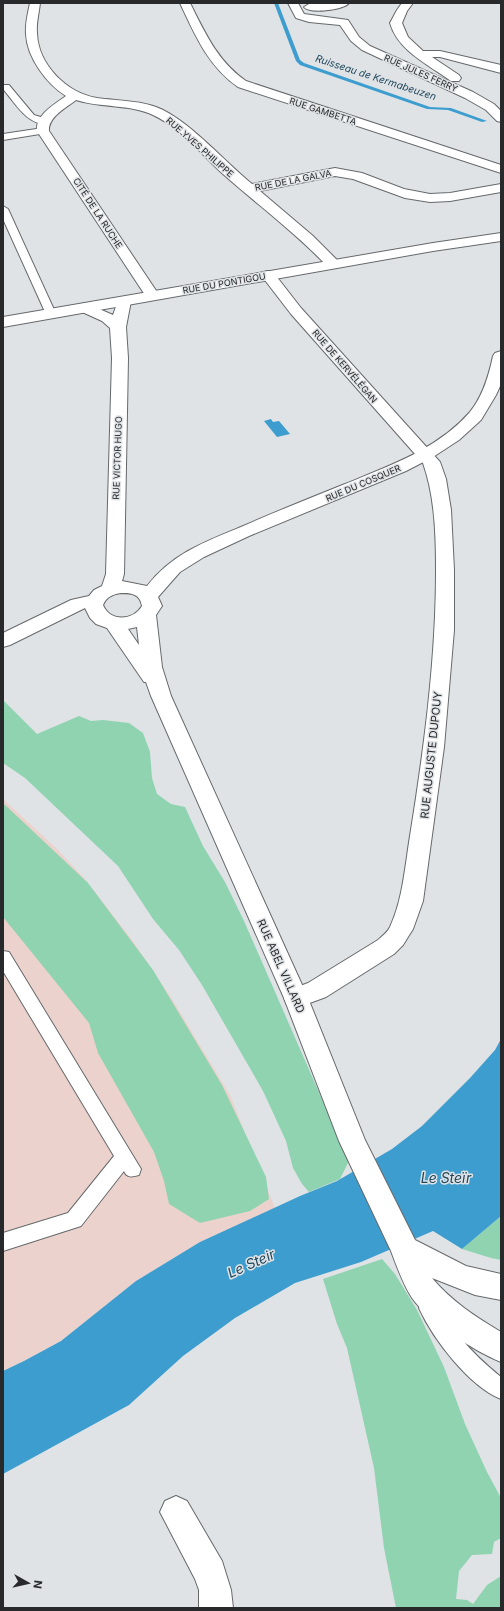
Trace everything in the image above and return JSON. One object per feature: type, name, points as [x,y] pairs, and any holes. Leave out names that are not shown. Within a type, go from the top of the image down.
[{"type":"street","name":"RUE YVES PHILIPPE","points":[[35,3],[31,32],[34,49],[47,69],[67,93],[74,96],[142,107],[159,113],[170,120],[249,189],[291,223],[333,264]]},
{"type":"street","name":"RUE GAMBETTA","points":[[185,3],[217,62],[226,73],[242,84],[501,169]]},
{"type":"street","points":[[295,7],[338,6],[344,3]]},
{"type":"street","points":[[408,3],[399,15],[396,27],[403,39],[465,86],[470,92],[469,95]]},
{"type":"street","name":"RUE JULES FERRY","points":[[295,7],[300,16],[306,18],[333,20],[346,23],[355,39],[366,48],[469,95],[490,108],[501,118]]},
{"type":"street","points":[[421,54],[440,54],[501,69]]},
{"type":"street","points":[[43,126],[74,96]]},
{"type":"street","name":"CITÉ DE LA RUCHE","points":[[43,126],[152,295]]},
{"type":"street","name":"RUE DE LA GALVA","points":[[249,189],[335,172],[350,174],[423,198],[441,197],[501,188]]},
{"type":"street","name":"RUE DU PONTIGOU","points":[[444,245],[501,233]]},
{"type":"street","name":"RUE DU PONTIGOU","points":[[3,322],[268,275],[444,245],[501,237]]},
{"type":"street","name":"RUE DE KERVÉLÉGAN","points":[[268,275],[296,311],[408,437],[425,454]]},
{"type":"street","name":"RUE VICTOR HUGO","points":[[111,589],[115,574],[120,358],[118,327],[124,301]]},
{"type":"street","points":[[85,308],[107,318],[118,327]]},
{"type":"street","name":"RUE DU COSQUER","points":[[131,587],[146,577],[182,562],[226,540],[387,473],[425,454],[458,432],[476,415],[490,391],[501,360]]},
{"type":"street","name":"RUE AUGUSTE DUPOUY","points":[[296,998],[317,990],[386,947],[395,939],[402,929],[411,901],[433,747],[444,630],[445,570],[442,510],[434,468],[425,454]]},
{"type":"street","name":"RUE DU COSQUER","points":[[149,596],[165,576],[182,562]]},
{"type":"street","points":[[3,641],[52,619],[102,613],[131,622],[146,615],[152,606],[149,596],[144,592],[131,587],[111,589],[98,596],[102,613]]},
{"type":"street","name":"RUE ABEL VILLARD","points":[[102,613],[138,657],[144,670],[156,685]]},
{"type":"street","name":"RUE ABEL VILLARD","points":[[146,615],[148,643],[156,685],[296,998],[352,1141],[405,1249],[412,1269],[422,1288],[433,1301],[447,1313],[501,1348]]},
{"type":"street","points":[[405,1249],[473,1282],[501,1287]]},
{"type":"street","points":[[176,1512],[210,1573],[215,1590],[216,1608]]},
{"type":"lane","points":[[6,86],[30,117],[43,126]]},
{"type":"lane","points":[[3,137],[43,126]]},
{"type":"lane","points":[[3,209],[51,314]]},
{"type":"lane","points":[[3,956],[128,1163],[74,1220],[3,1242]]},
{"type":"lane","name":"RUE ABEL VILLARD","points":[[422,1288],[428,1306],[441,1328],[468,1361],[501,1389]]},
{"type":"shaded area","points":[[3,799],[56,848],[84,878],[130,937],[172,999],[230,1095],[275,1208],[200,1242],[136,1281],[61,1341],[3,1371]]},
{"type":"green space","points":[[3,700],[37,734],[79,716],[91,721],[103,720],[129,723],[143,733],[150,752],[152,778],[157,794],[171,804],[185,807],[203,846],[225,882],[244,921],[349,1161],[340,1179],[309,1192],[302,1184],[293,1168],[286,1141],[263,1091],[202,985],[179,950],[153,919],[118,866],[25,778],[3,763]]},
{"type":"green space","points":[[3,803],[88,883],[153,970],[222,1085],[266,1177],[269,1199],[250,1211],[200,1223],[169,1204],[164,1181],[154,1152],[98,1053],[89,1023],[3,917]]},
{"type":"green space","points":[[501,1216],[501,1260],[462,1249]]},
{"type":"green space","points":[[382,1259],[395,1274],[417,1310],[444,1367],[465,1424],[487,1472],[501,1498],[501,1538],[494,1542],[492,1554],[472,1555],[459,1571],[456,1599],[467,1600],[473,1604],[487,1585],[501,1576],[501,1608],[396,1608],[384,1548],[374,1468],[347,1348],[337,1324],[323,1279]]},
{"type":"water","points":[[271,419],[273,422],[279,421],[290,434],[277,437],[264,421]]},
{"type":"water","name":"Le Steïr","points":[[501,1039],[501,1216],[462,1249],[433,1231],[361,1262],[295,1283],[235,1318],[183,1356],[129,1405],[3,1474],[3,1371],[61,1341],[136,1281],[200,1242],[300,1196],[337,1181],[392,1149],[422,1126],[470,1078],[495,1050]]},
{"type":"waterway","name":"Ruisseau de Kermabeuzen","points":[[276,3],[298,61],[302,64],[429,108],[449,109],[484,121]]},
{"type":"water label","name":"Le Steir","points":[[251,1263]]}]
